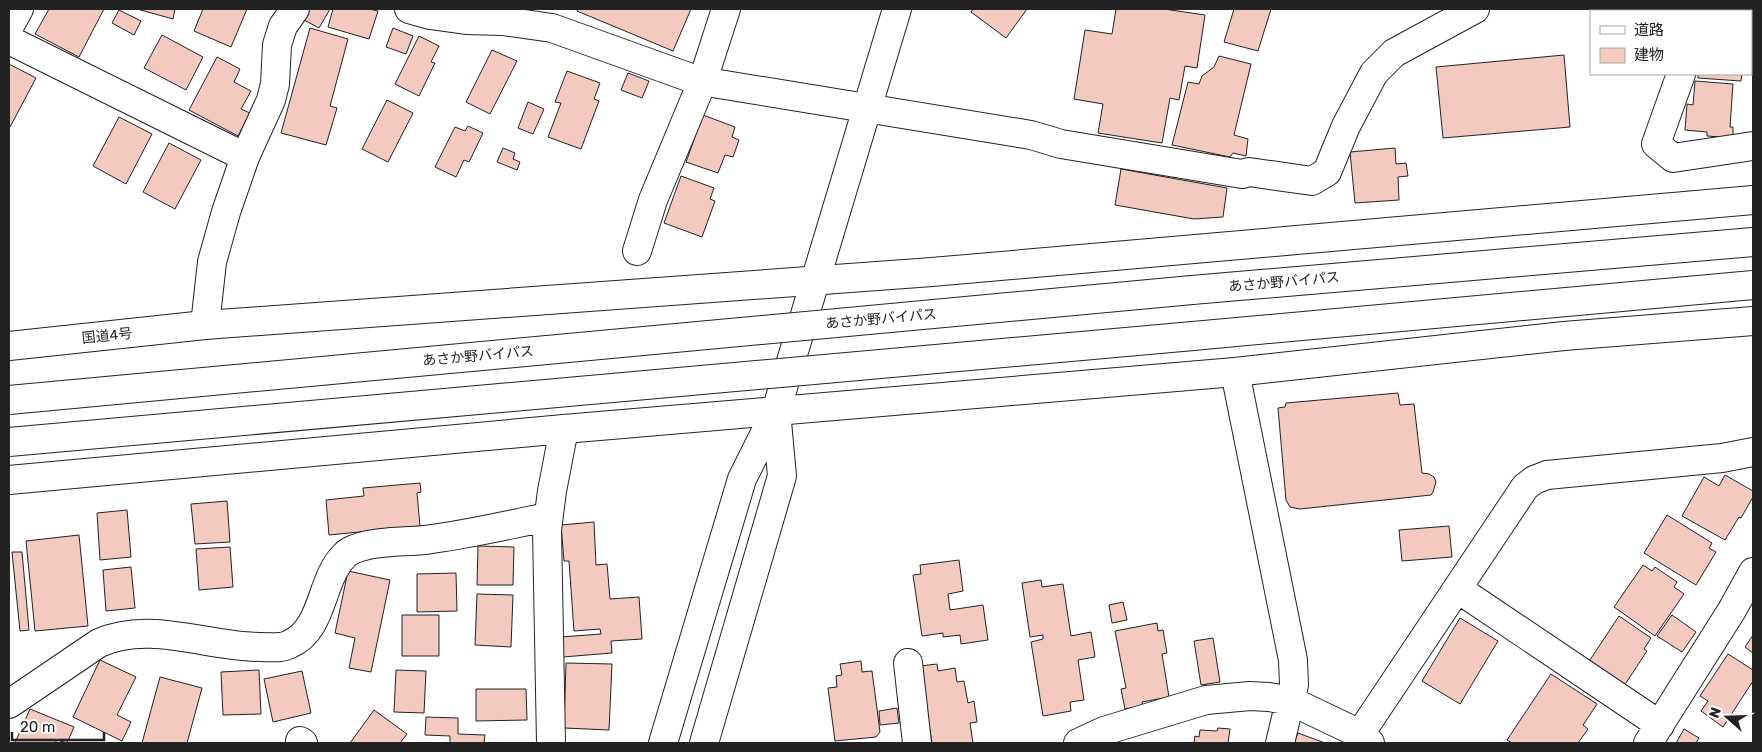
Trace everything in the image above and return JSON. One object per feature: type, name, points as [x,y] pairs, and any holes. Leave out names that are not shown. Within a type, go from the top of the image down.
[{"type":"main road","points":[[9,27],[19,9]]},
{"type":"main road","points":[[205,325],[212,262],[226,212],[246,157],[271,100],[275,84],[277,45],[283,26],[294,9]]},
{"type":"main road","points":[[408,9],[430,15],[466,20],[503,21],[552,28],[691,78],[1031,135],[1061,144],[1242,174],[1249,172],[1312,181],[1327,172],[1346,126],[1374,73],[1394,53],[1475,9]]},
{"type":"main road","points":[[637,251],[653,200],[703,80],[726,9]]},
{"type":"main road","points":[[663,743],[742,479],[776,411],[896,9]]},
{"type":"main road","points":[[9,40],[246,157]]},
{"type":"main road","points":[[1681,75],[1656,144],[1673,158],[1753,146]]},
{"type":"main road","name":"国道4号","points":[[9,346],[205,325],[815,279],[932,272],[1753,200]]},
{"type":"main road","name":"あさか野バイパス","points":[[9,400],[1192,290],[1753,242]]},
{"type":"main road","points":[[9,442],[1753,285]]},
{"type":"main road","points":[[9,480],[564,429],[1235,372],[1564,336],[1753,321]]},
{"type":"main road","points":[[1235,372],[1293,660],[1294,685],[1292,701],[1280,743]]},
{"type":"main road","points":[[704,743],[782,476],[776,411]]},
{"type":"main road","points":[[551,743],[547,560],[548,517],[564,429]]},
{"type":"main road","points":[[1078,743],[1104,732],[1206,700],[1250,696],[1292,701],[1365,739],[1458,589],[1525,487],[1534,480],[1547,475],[1722,458],[1753,452]]},
{"type":"main road","points":[[9,704],[99,643],[112,637],[142,633],[245,647],[278,648],[290,644],[308,629],[316,617],[338,564],[346,554],[356,548],[367,545],[426,540],[548,517]]},
{"type":"main road","points":[[1458,589],[1654,734],[1750,585]]},
{"type":"main road","points":[[908,663],[917,743]]},
{"type":"building","points":[[49,9],[104,9],[79,57],[35,34]]},
{"type":"building","points":[[137,9],[175,9],[173,19]]},
{"type":"building","points":[[203,9],[247,9],[231,47],[194,31]]},
{"type":"building","points":[[310,9],[330,9],[319,28],[304,20]]},
{"type":"building","points":[[333,9],[369,9],[378,11],[369,39],[328,27]]},
{"type":"building","points":[[578,9],[691,9],[673,51],[577,11]]},
{"type":"building","points":[[973,9],[1027,9],[1006,38],[971,12]]},
{"type":"building","points":[[1116,9],[1164,9],[1205,15],[1197,68],[1185,66],[1179,100],[1170,98],[1162,143],[1098,133],[1103,104],[1074,99],[1085,30],[1112,34]]},
{"type":"building","points":[[1234,9],[1271,9],[1258,51],[1224,42]]},
{"type":"building","points":[[1603,9],[1640,9],[1640,10]]},
{"type":"building","points":[[1706,9],[1745,9],[1745,10]]},
{"type":"building","points":[[119,10],[141,21],[134,35],[112,23]]},
{"type":"building","points":[[310,28],[348,39],[330,106],[337,108],[326,145],[281,133]]},
{"type":"building","points":[[393,28],[413,36],[406,54],[386,47]]},
{"type":"building","points":[[162,35],[203,57],[186,90],[144,68]]},
{"type":"building","points":[[419,36],[439,46],[431,62],[435,63],[419,96],[395,84]]},
{"type":"building","points":[[492,50],[517,61],[490,114],[466,102]]},
{"type":"building","points":[[1564,55],[1570,127],[1443,138],[1436,67]]},
{"type":"building","points":[[1219,56],[1251,64],[1234,135],[1248,139],[1246,156],[1233,153],[1230,157],[1172,145],[1188,82],[1199,84],[1202,76],[1214,67]]},
{"type":"building","points":[[217,57],[240,69],[234,82],[251,91],[241,109],[250,113],[238,136],[189,110]]},
{"type":"building","points":[[9,64],[36,78],[10,127],[9,126]]},
{"type":"building","points":[[567,71],[600,83],[594,99],[599,101],[581,149],[548,137],[561,103],[555,102]]},
{"type":"building","points":[[628,73],[649,81],[642,98],[621,90]]},
{"type":"building","points":[[1698,75],[1742,75],[1741,81],[1698,78]]},
{"type":"building","points":[[1695,81],[1733,84],[1730,127],[1733,127],[1733,138],[1707,136],[1707,132],[1685,130],[1687,104],[1693,105]]},
{"type":"building","points":[[387,100],[413,113],[388,162],[362,149]]},
{"type":"building","points":[[528,102],[544,109],[533,134],[518,128]]},
{"type":"building","points":[[703,115],[735,127],[732,137],[739,140],[733,157],[725,155],[718,173],[686,162]]},
{"type":"building","points":[[119,117],[152,134],[126,184],[93,166]]},
{"type":"building","points":[[468,126],[483,133],[469,162],[464,160],[456,177],[435,167],[455,127],[465,131]]},
{"type":"building","points":[[169,143],[201,160],[175,209],[143,192]]},
{"type":"building","points":[[503,148],[515,153],[513,159],[520,162],[517,170],[497,162]]},
{"type":"building","points":[[1395,148],[1396,164],[1406,163],[1408,176],[1398,177],[1399,200],[1355,203],[1350,152]]},
{"type":"building","points":[[1121,169],[1227,188],[1223,217],[1194,219],[1115,205]]},
{"type":"building","points":[[681,176],[714,188],[710,199],[715,201],[702,237],[664,223]]},
{"type":"building","points":[[1398,393],[1400,405],[1414,404],[1422,473],[1434,477],[1436,482],[1431,495],[1300,509],[1290,507],[1286,500],[1278,408],[1285,407],[1286,403]]},
{"type":"building","points":[[1725,475],[1753,491],[1753,497],[1725,540],[1682,516],[1704,477],[1719,486]]},
{"type":"building","points":[[420,483],[421,492],[417,493],[420,526],[329,535],[326,500],[364,496],[363,488]]},
{"type":"building","points":[[227,501],[230,542],[195,544],[191,504]]},
{"type":"building","points":[[127,510],[131,557],[100,560],[97,513]]},
{"type":"building","points":[[1667,515],[1712,543],[1709,548],[1716,552],[1696,585],[1644,553]]},
{"type":"building","points":[[594,522],[596,565],[607,564],[610,599],[639,597],[642,639],[611,641],[612,653],[563,657],[561,637],[601,634],[600,629],[574,631],[569,561],[564,561],[561,525]]},
{"type":"building","points":[[1449,526],[1452,557],[1402,561],[1399,530]]},
{"type":"building","points":[[79,535],[88,626],[35,631],[26,541]]},
{"type":"building","points":[[478,546],[514,547],[513,585],[477,585]]},
{"type":"building","points":[[230,547],[233,587],[199,590],[196,549]]},
{"type":"building","points":[[12,552],[22,552],[29,630],[20,631]]},
{"type":"building","points":[[959,560],[963,591],[948,594],[950,610],[983,605],[988,640],[961,644],[960,635],[943,637],[943,633],[922,636],[913,575],[921,574],[920,565]]},
{"type":"building","points":[[1643,565],[1652,571],[1655,567],[1677,582],[1674,587],[1684,594],[1655,636],[1614,607]]},
{"type":"building","points":[[131,567],[135,608],[106,611],[103,570]]},
{"type":"building","points":[[348,571],[390,580],[371,672],[349,668],[355,638],[335,633]]},
{"type":"building","points":[[456,573],[457,611],[417,612],[417,574]]},
{"type":"building","points":[[1041,580],[1042,587],[1063,584],[1071,636],[1091,632],[1095,657],[1078,660],[1084,700],[1070,702],[1071,711],[1043,716],[1031,642],[1043,639],[1043,635],[1030,637],[1022,583]]},
{"type":"building","points":[[477,594],[513,595],[511,647],[475,645]]},
{"type":"building","points":[[1123,602],[1127,620],[1112,623],[1109,605]]},
{"type":"building","points":[[402,615],[439,615],[439,656],[402,656]]},
{"type":"building","points":[[1672,615],[1696,632],[1682,652],[1657,636]]},
{"type":"building","points":[[1619,616],[1651,638],[1644,649],[1647,651],[1624,686],[1588,663]]},
{"type":"building","points":[[1460,618],[1498,641],[1460,704],[1422,681]]},
{"type":"building","points":[[1157,623],[1158,631],[1163,630],[1167,653],[1162,654],[1169,697],[1142,702],[1143,706],[1125,709],[1121,689],[1126,688],[1115,631]]},
{"type":"building","points":[[1753,635],[1753,653],[1745,647]]},
{"type":"building","points":[[1213,638],[1220,682],[1201,685],[1194,641]]},
{"type":"building","points":[[1728,654],[1753,670],[1753,681],[1723,727],[1701,711],[1708,701],[1700,696]]},
{"type":"building","points":[[100,660],[136,677],[117,715],[131,722],[122,741],[73,717]]},
{"type":"building","points":[[861,661],[862,672],[872,671],[880,732],[876,737],[835,741],[828,688],[837,687],[836,676],[842,675],[840,664]]},
{"type":"building","points":[[566,663],[612,664],[609,730],[564,728]]},
{"type":"building","points":[[937,664],[938,671],[955,668],[957,682],[964,681],[968,703],[974,701],[977,722],[970,723],[973,743],[932,743],[920,666]]},
{"type":"building","points":[[259,670],[261,714],[223,715],[221,672]]},
{"type":"building","points":[[396,670],[426,671],[424,713],[394,712]]},
{"type":"building","points":[[302,671],[311,713],[273,722],[264,679]]},
{"type":"building","points":[[1551,674],[1597,704],[1583,725],[1588,729],[1578,743],[1512,743],[1507,740]]},
{"type":"building","points":[[160,677],[202,688],[187,743],[142,743]]},
{"type":"building","points":[[476,689],[526,689],[527,720],[476,721]]},
{"type":"building","points":[[897,708],[899,723],[880,725],[879,711]]},
{"type":"building","points":[[30,709],[74,727],[67,743],[57,740],[55,743],[15,743]]},
{"type":"building","points":[[374,710],[407,734],[400,743],[350,743]]},
{"type":"building","points":[[426,717],[458,718],[458,734],[485,735],[484,743],[450,743],[450,736],[425,735]]},
{"type":"building","points":[[1218,728],[1230,729],[1228,743],[1194,743],[1195,736],[1199,737],[1200,730],[1217,731]]},
{"type":"building","points":[[1684,729],[1699,738],[1696,743],[1676,743]]},
{"type":"building","points":[[1298,733],[1325,743],[1294,743]]}]
